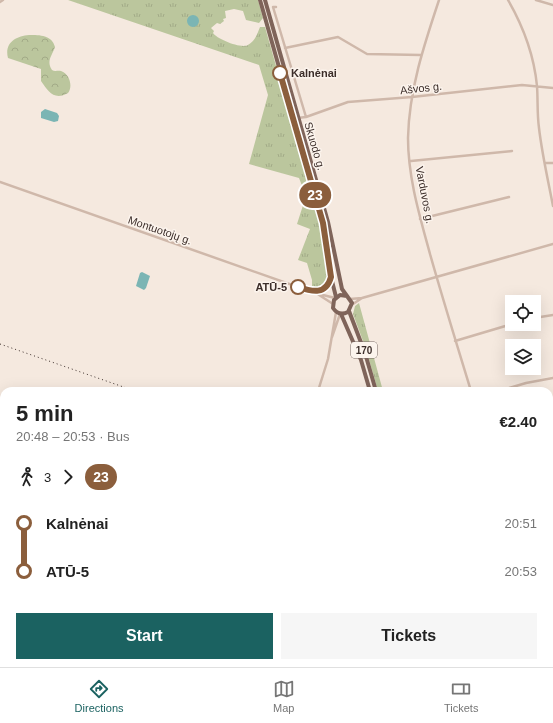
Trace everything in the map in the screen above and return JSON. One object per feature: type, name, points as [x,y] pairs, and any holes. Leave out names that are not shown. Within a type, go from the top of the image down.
[{"type":"main road","name":"Skuodo g.","points":[[260,0],[323,223],[331,277],[336,297]]},
{"type":"main road","name":"Skuodo g.","points":[[265,0],[328,222],[340,282],[348,298]]},
{"type":"main road","points":[[314,292],[324,289],[331,277]]},
{"type":"main road","points":[[340,295],[348,298],[352,305],[349,311],[341,314],[336,312],[333,304],[336,297],[340,295]]},
{"type":"main road","name":"170","points":[[349,311],[365,353],[375,387]]},
{"type":"main road","name":"170","points":[[341,314],[361,360],[369,387]]},
{"type":"street","name":"Varduvos g.","points":[[439,0],[421,55],[412,97],[408,139],[420,219],[470,387]]},
{"type":"street","points":[[513,0],[508,1],[528,44],[537,86],[537,114],[553,206]]},
{"type":"street","points":[[536,0],[553,5]]},
{"type":"street","points":[[276,7],[273,7],[306,117]]},
{"type":"street","points":[[285,48],[338,37],[367,54],[421,55]]},
{"type":"street","name":"Ašvos g.","points":[[293,119],[306,117],[348,102],[412,97],[491,87],[522,85],[553,88]]},
{"type":"street","points":[[411,161],[512,150]]},
{"type":"street","points":[[545,163],[553,164]]},
{"type":"street","name":"Montuotojų g.","points":[[0,182],[314,292],[336,297]]},
{"type":"street","points":[[420,219],[509,196]]},
{"type":"street","points":[[348,298],[362,298],[553,244]]},
{"type":"street","name":"Montuotojų g.","points":[[314,292],[333,304]]},
{"type":"street","points":[[352,305],[362,298]]},
{"type":"street","points":[[319,387],[328,359],[336,312]]},
{"type":"street","points":[[331,339],[341,314]]},
{"type":"street","points":[[541,317],[553,315]]},
{"type":"street","points":[[456,341],[505,326]]},
{"type":"street","points":[[512,387],[553,378]]},
{"type":"green space","points":[[68,0],[258,0],[263,18],[259,23],[246,20],[243,11],[234,9],[225,11],[226,18],[223,19],[224,21],[220,24],[217,23],[211,28],[214,31],[213,33],[219,38],[235,45],[245,46],[253,41],[260,27],[265,27],[322,228],[329,277],[324,287],[317,289],[312,288],[312,280],[307,263],[298,260],[310,229],[297,224],[306,196],[299,178],[249,164],[268,95],[259,65]]},
{"type":"green space","points":[[29,35],[45,36],[51,40],[55,47],[50,58],[50,67],[53,71],[61,71],[67,75],[70,81],[70,90],[68,93],[59,96],[52,94],[41,81],[41,69],[8,58],[7,53],[9,44],[20,37]]},
{"type":"green space","points":[[359,303],[382,387],[377,387],[366,349],[353,314],[355,306]]},
{"type":"water","points":[[191,15],[195,15],[199,21],[195,27],[191,27],[187,23],[187,19]]},
{"type":"water","points":[[45,109],[57,113],[59,116],[58,121],[54,122],[41,118],[41,112]]},
{"type":"water","points":[[142,272],[150,276],[144,290],[136,286],[140,273]]},
{"type":"railway","points":[[0,344],[124,387]]},
{"type":"bus line","name":"23","points":[[280,73],[323,223],[331,277],[328,285],[322,290],[314,292],[298,287]]},
{"type":"place","name":"Kalnėnai","points":[[280,73]]},
{"type":"place","name":"ATŪ-5","points":[[298,287]]}]
